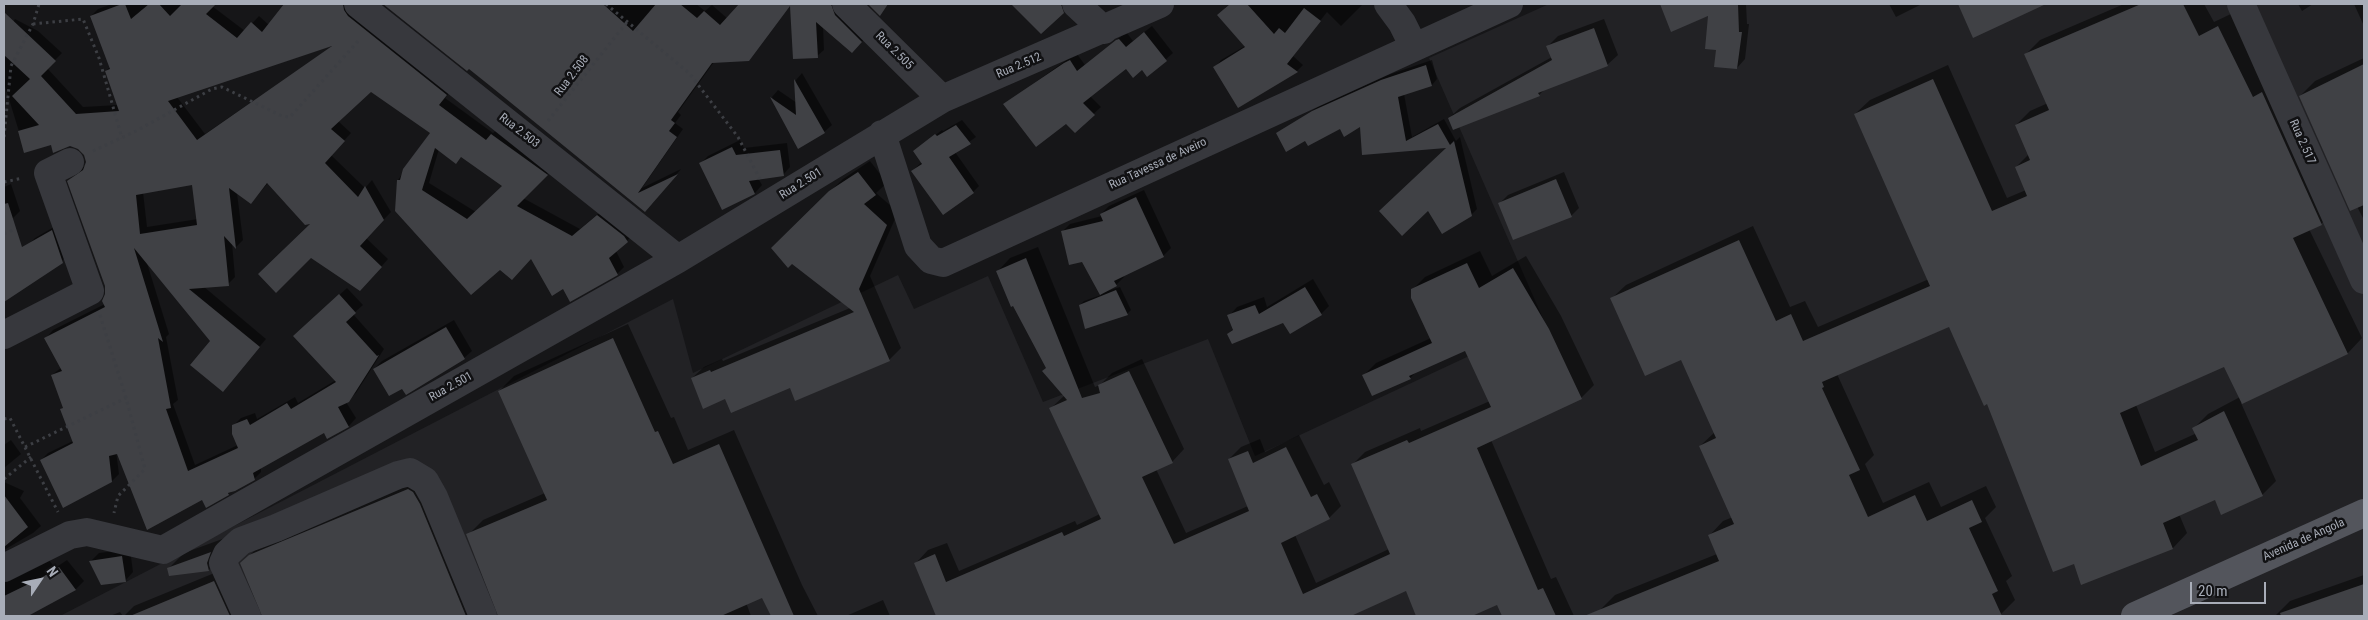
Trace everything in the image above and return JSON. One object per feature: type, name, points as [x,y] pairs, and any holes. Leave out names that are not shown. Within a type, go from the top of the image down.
[{"type":"main road","name":"Avenida de Angola","points":[[2135,616],[2364,513]]},
{"type":"street","name":"Rua 2.505","points":[[846,4],[942,99]]},
{"type":"street","points":[[1076,4],[1104,30]]},
{"type":"street","name":"Rua 2.512","points":[[882,134],[942,99],[1160,4]]},
{"type":"street","points":[[1388,4],[1402,23],[1414,47]]},
{"type":"street","name":"Rua Tavessa de Aveiro","points":[[882,134],[918,246],[930,260],[943,263],[1509,4]]},
{"type":"street","name":"Rua 2.517","points":[[2241,4],[2364,280]]},
{"type":"street","name":"Rua 2.503","points":[[368,12],[678,259]]},
{"type":"street","name":"Rua 2.501","points":[[4,568],[70,535],[87,532],[147,548],[163,550],[678,259],[882,134]]},
{"type":"street","points":[[4,334],[90,291],[48,173],[70,162]]},
{"type":"street","points":[[246,616],[223,564],[227,554],[241,541],[276,528],[398,475],[410,472],[426,481],[483,616]]},
{"type":"path","points":[[4,137],[11,66],[33,24],[39,4]]},
{"type":"path","points":[[606,4],[689,73],[738,137],[772,202]]},
{"type":"path","points":[[70,162],[122,138],[212,89],[222,87],[282,116],[290,117],[368,12]]},
{"type":"path","points":[[33,24],[83,19],[98,58],[122,138]]},
{"type":"path","name":"Rua 2.508","points":[[532,141],[627,22]]},
{"type":"path","points":[[4,234],[13,230]]},
{"type":"path","points":[[90,291],[101,317],[145,469],[118,496],[114,516],[119,539]]},
{"type":"path","points":[[25,447],[126,398]]},
{"type":"path","points":[[4,419],[10,418],[70,535]]},
{"type":"path","points":[[4,479],[31,457]]},
{"type":"shaded area","points":[[1549,4],[2364,4],[2364,616],[60,616],[673,299],[693,373],[898,275],[914,309],[988,276],[1043,402],[1208,339],[1255,456],[1544,321],[1429,58]]},
{"type":"building","points":[[122,4],[125,4],[131,19],[149,4],[159,4],[170,16],[182,4],[216,4],[206,14],[237,38],[251,22],[262,32],[284,4],[343,4],[348,16],[447,95],[439,105],[486,140],[491,134],[548,175],[517,206],[572,236],[597,215],[624,236],[628,242],[609,258],[618,275],[570,302],[563,289],[552,296],[531,259],[512,280],[500,270],[471,295],[395,211],[397,180],[400,180],[403,169],[430,133],[371,92],[331,129],[345,141],[325,163],[358,197],[365,186],[384,220],[360,246],[382,267],[360,291],[311,258],[276,293],[258,274],[310,224],[305,225],[267,183],[251,204],[229,188],[236,249],[224,236],[229,286],[189,289],[260,347],[223,392],[190,365],[210,341],[134,248],[163,342],[158,338],[171,408],[166,409],[188,471],[238,448],[232,434],[232,425],[247,419],[250,425],[287,403],[291,409],[336,382],[293,336],[339,294],[356,313],[346,322],[377,356],[379,355],[349,402],[338,407],[349,427],[327,439],[324,433],[253,473],[255,480],[228,493],[229,495],[206,508],[202,500],[147,530],[117,454],[109,456],[112,482],[63,508],[40,460],[73,443],[60,409],[63,408],[51,375],[62,371],[44,338],[105,307],[102,301],[105,294],[105,286],[67,181],[83,170],[86,162],[84,155],[78,149],[70,146],[53,153],[51,145],[24,153],[18,131],[39,125],[12,96],[30,79],[4,55],[4,12],[56,61],[41,76],[76,114],[119,111],[105,71],[110,69],[90,16]],"holes":[[[332,46],[197,140],[168,101]],[[435,148],[456,164],[461,157],[502,186],[467,219],[422,190]],[[192,185],[197,225],[140,234],[136,195]]]},
{"type":"building","points":[[383,4],[603,4],[633,31],[656,4],[680,4],[697,18],[704,11],[720,25],[739,4],[831,4],[835,15],[862,42],[852,53],[816,22],[818,58],[793,59],[790,6],[749,61],[712,63],[671,120],[675,123],[669,131],[677,137],[638,193],[678,174],[645,212],[469,69],[467,71]]},
{"type":"building","points":[[868,4],[888,4],[880,16]]},
{"type":"building","points":[[1011,4],[1061,4],[1064,13],[1041,34]]},
{"type":"building","points":[[1230,4],[1247,4],[1274,34],[1279,28],[1285,33],[1304,8],[1321,21],[1287,64],[1298,72],[1238,108],[1213,67],[1245,47],[1217,15]]},
{"type":"building","points":[[1660,4],[1738,4],[1739,32],[1742,32],[1737,69],[1714,67],[1716,50],[1705,49],[1708,16],[1671,32]]},
{"type":"building","points":[[1958,4],[2046,4],[1973,38]]},
{"type":"building","points":[[2141,4],[2183,4],[2199,36],[2218,26],[2253,97],[2262,92],[2322,225],[2293,238],[2348,354],[2242,404],[2224,367],[2120,413],[2141,466],[2198,440],[2192,428],[2224,411],[2263,496],[2221,515],[2215,500],[2163,523],[2173,549],[2081,585],[2074,564],[2053,572],[1987,404],[1984,406],[1949,327],[1822,382],[1824,387],[1822,388],[1860,470],[1849,475],[1868,517],[1915,495],[1927,521],[1972,500],[1982,522],[1969,528],[1998,591],[1992,594],[2002,616],[1584,616],[1719,561],[1708,535],[1734,524],[1699,446],[1716,438],[1681,360],[1645,376],[1610,298],[1739,240],[1776,321],[1791,314],[1803,341],[1930,286],[1854,114],[1933,79],[1992,211],[2027,196],[2015,167],[2030,160],[2015,125],[2049,110],[2024,54]]},
{"type":"building","points":[[1594,28],[1608,66],[1538,93],[1540,96],[1453,130],[1448,118],[1552,60],[1546,46]]},
{"type":"building","points":[[1144,32],[1167,61],[1147,77],[1142,70],[1133,78],[1126,69],[1083,103],[1095,115],[1075,133],[1066,124],[1036,147],[1003,104],[1064,63],[1070,60],[1077,71],[1116,40],[1119,39],[1126,47]]},
{"type":"building","points":[[2364,64],[2364,205],[2350,211],[2299,96]]},
{"type":"building","points":[[1426,65],[1432,86],[1398,97],[1406,141],[1438,124],[1450,145],[1454,141],[1472,216],[1442,234],[1428,211],[1402,236],[1379,211],[1446,148],[1362,155],[1360,127],[1344,137],[1340,129],[1308,146],[1305,141],[1286,152],[1276,133],[1312,111],[1381,80]]},
{"type":"building","points":[[794,79],[825,133],[798,149],[770,97],[796,115]]},
{"type":"building","points":[[956,125],[971,144],[949,157],[974,193],[943,215],[911,171],[922,164],[913,151],[935,134],[937,136]]},
{"type":"building","points":[[732,147],[736,155],[780,150],[784,176],[749,181],[755,194],[722,210],[699,163]]},
{"type":"building","points":[[858,172],[876,195],[864,204],[887,225],[859,289],[890,361],[795,401],[790,388],[731,413],[725,399],[703,409],[691,378],[710,370],[711,372],[854,312],[792,264],[788,268],[771,248],[829,191]]},
{"type":"building","points":[[1556,179],[1572,217],[1513,240],[1498,203]]},
{"type":"building","points":[[1136,197],[1164,257],[1114,281],[1117,286],[1100,295],[1082,262],[1069,265],[1061,231],[1103,221],[1100,214]]},
{"type":"building","points":[[8,203],[22,247],[52,230],[63,263],[4,302],[4,204]]},
{"type":"building","points":[[1026,258],[1082,398],[1100,393],[1098,385],[1129,371],[1173,463],[1142,477],[1174,544],[1249,511],[1228,459],[1248,451],[1253,463],[1286,447],[1311,497],[1317,494],[1330,519],[1281,543],[1303,594],[1390,554],[1351,464],[1407,440],[1409,443],[1491,407],[1465,351],[1409,376],[1411,379],[1372,396],[1362,375],[1432,343],[1411,298],[1411,289],[1467,263],[1479,288],[1513,268],[1549,329],[1582,399],[1477,448],[1538,590],[1543,588],[1556,616],[1502,616],[1497,605],[1472,616],[1416,616],[1406,591],[1351,616],[936,616],[914,563],[935,554],[946,582],[1062,532],[1064,536],[1101,519],[1049,408],[1067,400],[1042,371],[1046,368],[1013,306],[1011,307],[996,271]]},
{"type":"building","points":[[1305,287],[1322,315],[1290,334],[1283,323],[1232,344],[1227,334],[1233,330],[1227,315],[1255,305],[1259,314]]},
{"type":"building","points":[[1116,290],[1128,315],[1085,329],[1079,305]]},
{"type":"building","points":[[446,327],[465,359],[406,395],[402,389],[389,396],[373,369]]},
{"type":"building","points":[[613,338],[655,432],[658,431],[673,464],[719,444],[794,616],[771,616],[762,598],[721,616],[498,616],[466,534],[547,500],[498,391]]},
{"type":"building","points":[[408,489],[413,492],[420,504],[466,616],[262,616],[240,563],[249,555]]},
{"type":"building","points":[[4,495],[28,527],[4,547]]},
{"type":"building","points":[[211,552],[207,563],[209,571],[169,576],[167,568]]},
{"type":"building","points":[[122,556],[126,582],[101,585],[89,561]]},
{"type":"building","points":[[59,567],[76,590],[28,616],[4,616],[4,596]]},
{"type":"building","points":[[214,581],[230,616],[130,616]]},
{"type":"building","points":[[2364,584],[2364,616],[2281,616],[2280,613]]}]
